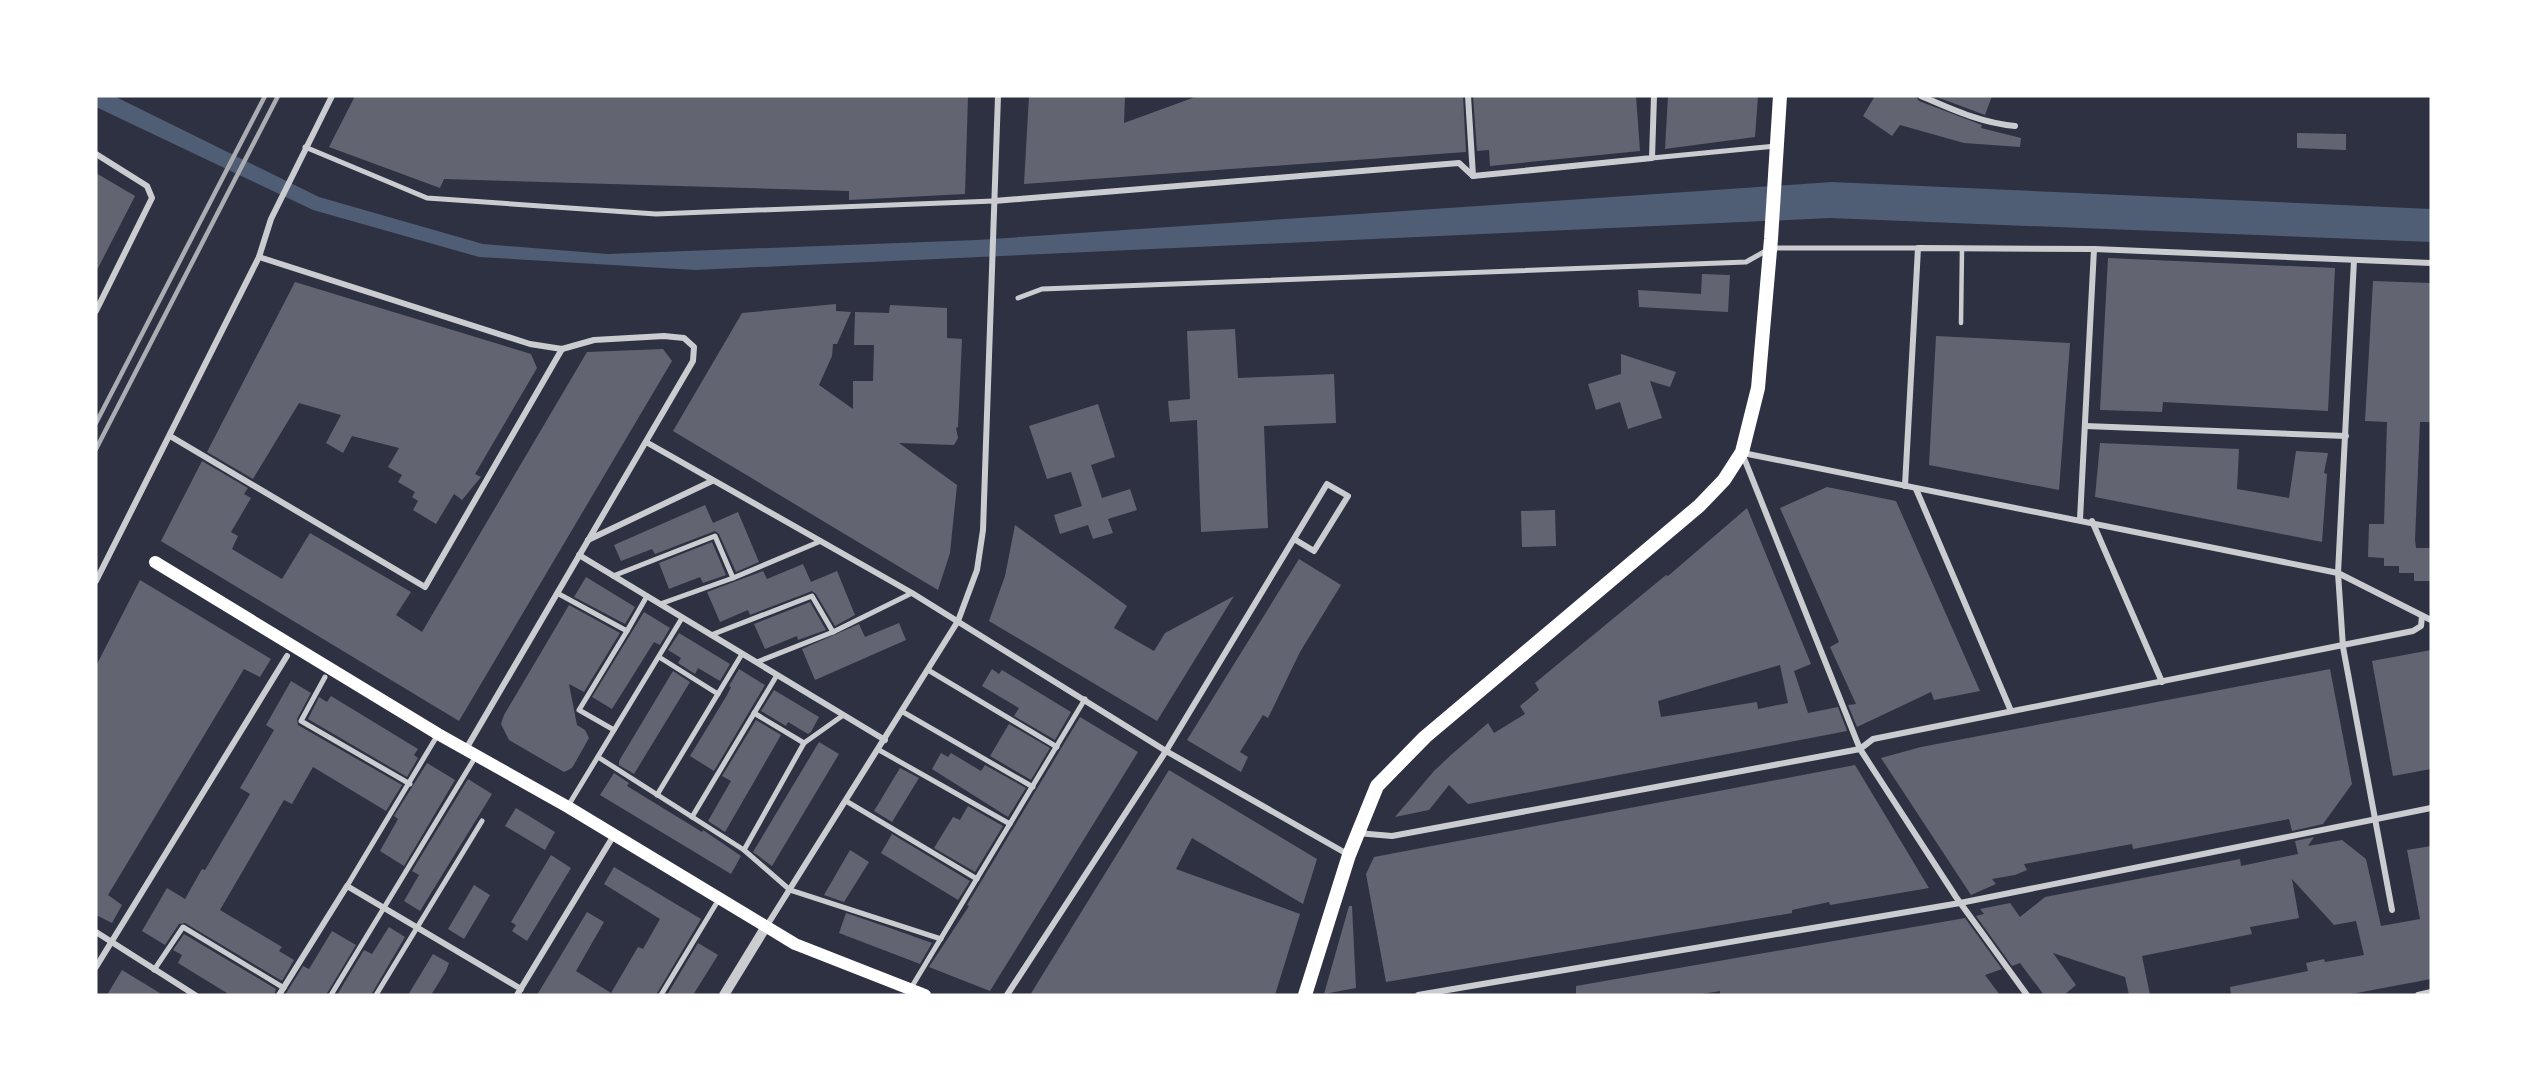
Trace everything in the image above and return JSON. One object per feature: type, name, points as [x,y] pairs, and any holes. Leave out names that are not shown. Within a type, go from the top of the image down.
[{"type":"main road","points":[[1305,995],[1356,833],[1377,786],[1425,737],[1699,506],[1724,480],[1742,452],[1758,388],[1771,242],[1780,96]]},
{"type":"main road","points":[[155,562],[438,734],[568,807],[795,945],[925,995]]},
{"type":"street","points":[[96,581],[260,257],[271,219],[332,96]]},
{"type":"street","points":[[724,995],[958,621],[977,570],[984,530],[999,96]]},
{"type":"street","points":[[1468,96],[1473,176]]},
{"type":"street","points":[[1652,158],[1654,96]]},
{"type":"street","points":[[1921,96],[1963,114],[2014,126]]},
{"type":"street","points":[[305,147],[427,198],[656,214],[994,201],[1459,163],[1473,176],[1776,146]]},
{"type":"street","points":[[96,154],[147,186],[152,198],[96,311]]},
{"type":"street","points":[[1018,298],[1042,289],[1746,262],[1771,242],[1917,248],[2094,249],[2431,263]]},
{"type":"street","points":[[1905,486],[1917,248]]},
{"type":"street","points":[[2080,519],[2094,249]]},
{"type":"street","points":[[260,257],[531,344],[562,349],[594,340],[664,336],[684,339],[694,347],[693,361],[587,540],[472,752],[331,995]]},
{"type":"street","points":[[2354,260],[2338,573],[2343,647],[2392,910]]},
{"type":"street","points":[[170,436],[425,586],[562,349]]},
{"type":"street","points":[[2085,426],[2346,436]]},
{"type":"street","points":[[646,442],[912,593],[1166,751],[1349,855]]},
{"type":"street","points":[[1742,452],[1916,489],[2092,521],[2338,573],[2431,620]]},
{"type":"street","points":[[1742,452],[1860,749],[1960,903],[2027,995]]},
{"type":"street","points":[[587,540],[712,481]]},
{"type":"street","points":[[1007,995],[1166,751],[1327,484],[1348,496],[1314,551],[1294,539]]},
{"type":"street","points":[[1916,489],[2011,711]]},
{"type":"street","points":[[2092,521],[2162,682]]},
{"type":"street","points":[[613,576],[715,536],[733,578]]},
{"type":"street","points":[[660,604],[733,578],[821,541]]},
{"type":"street","points":[[579,555],[885,740]]},
{"type":"street","points":[[557,593],[627,631]]},
{"type":"street","points":[[757,663],[833,632],[912,593]]},
{"type":"street","points":[[614,730],[579,710],[647,596]]},
{"type":"street","points":[[711,635],[812,596],[833,632]]},
{"type":"street","points":[[1356,833],[1392,836],[1860,749],[1873,739],[2343,647],[2413,631],[2421,626],[2422,616]]},
{"type":"street","points":[[568,807],[682,618]]},
{"type":"street","points":[[657,795],[742,654]]},
{"type":"street","points":[[96,967],[287,656]]},
{"type":"street","points":[[658,657],[718,694]]},
{"type":"street","points":[[928,670],[1057,747]]},
{"type":"street","points":[[692,817],[777,675]]},
{"type":"street","points":[[325,677],[301,721],[410,784]]},
{"type":"street","points":[[911,990],[1085,699]]},
{"type":"street","points":[[903,712],[1033,787]]},
{"type":"street","points":[[754,713],[804,743]]},
{"type":"street","points":[[744,850],[804,743],[842,716]]},
{"type":"street","points":[[279,995],[410,784],[438,734]]},
{"type":"street","points":[[879,750],[1010,825]]},
{"type":"street","points":[[598,757],[744,850],[790,890],[941,939]]},
{"type":"street","points":[[846,801],[977,879]]},
{"type":"street","points":[[1418,995],[1960,903],[2431,808]]},
{"type":"street","points":[[376,995],[482,821]]},
{"type":"street","points":[[347,886],[519,992],[614,835]]},
{"type":"street","points":[[661,995],[719,899]]},
{"type":"street","points":[[154,970],[183,927],[284,987]]},
{"type":"street","points":[[96,932],[195,995]]},
{"type":"street","points":[[2418,995],[2431,992]]},
{"type":"lane","points":[[1961,323],[1962,248]]},
{"type":"water","points":[[96,96],[114,96],[319,197],[483,244],[608,254],[977,240],[1832,182],[2431,209],[2431,242],[1830,218],[695,270],[479,257],[313,210],[96,107]]},
{"type":"building","points":[[355,96],[968,96],[965,194],[849,200],[849,191],[444,179],[440,188],[329,147]]},
{"type":"building","points":[[1029,96],[1125,96],[1124,123],[1198,96],[1463,96],[1466,152],[1024,184]]},
{"type":"building","points":[[1473,96],[1636,96],[1640,151],[1490,166],[1489,150],[1477,151]]},
{"type":"building","points":[[1668,96],[1758,96],[1755,137],[1665,149]]},
{"type":"building","points":[[1875,96],[1916,96],[1919,101],[1982,125],[1981,128],[2021,138],[2020,147],[1964,143],[1900,125],[1892,136],[1863,116]]},
{"type":"building","points":[[1934,96],[1992,96],[1985,115]]},
{"type":"building","points":[[2297,133],[2346,134],[2346,150],[2297,148]]},
{"type":"building","points":[[96,173],[135,196],[96,272]]},
{"type":"building","points":[[2108,258],[2335,268],[2328,411],[2163,402],[2162,412],[2100,410]]},
{"type":"building","points":[[1702,274],[1730,275],[1728,312],[1639,307],[1638,290],[1701,294]]},
{"type":"building","points":[[2373,281],[2431,283],[2431,422],[2420,422],[2415,540],[2416,548],[2431,548],[2431,581],[2414,581],[2414,573],[2399,573],[2399,566],[2384,566],[2384,558],[2368,557],[2369,524],[2384,524],[2387,422],[2365,421]]},
{"type":"building","points":[[295,282],[531,354],[537,368],[475,474],[481,477],[462,500],[454,494],[436,524],[413,510],[418,501],[412,497],[415,492],[398,482],[402,475],[388,467],[399,448],[352,436],[343,453],[326,443],[341,415],[299,403],[253,479],[207,452]]},
{"type":"building","points":[[836,304],[836,311],[851,312],[837,344],[833,344],[832,356],[819,385],[853,409],[853,381],[873,381],[874,345],[854,345],[855,312],[889,313],[890,305],[947,308],[947,338],[962,339],[958,427],[956,428],[958,438],[954,445],[899,443],[957,485],[950,553],[938,590],[673,431],[742,313]]},
{"type":"building","points":[[1235,329],[1238,378],[1334,374],[1336,423],[1264,426],[1268,528],[1201,532],[1197,420],[1170,422],[1168,401],[1190,399],[1187,331]]},
{"type":"building","points":[[1936,336],[2070,343],[2059,490],[1929,465]]},
{"type":"building","points":[[663,349],[672,361],[459,721],[161,541],[202,461],[248,488],[244,494],[251,498],[231,532],[238,536],[232,549],[282,579],[310,533],[411,592],[396,615],[422,632],[587,352]]},
{"type":"building","points":[[1621,354],[1676,372],[1670,387],[1650,381],[1662,418],[1628,429],[1620,402],[1596,410],[1588,384],[1621,374]]},
{"type":"building","points":[[1098,404],[1115,457],[1091,465],[1102,498],[1130,489],[1137,510],[1108,519],[1113,533],[1093,539],[1088,525],[1060,534],[1054,515],[1082,506],[1071,472],[1047,479],[1029,426]]},
{"type":"building","points":[[2100,443],[2239,449],[2237,489],[2289,498],[2296,451],[2328,453],[2324,473],[2327,474],[2322,542],[2095,497]]},
{"type":"building","points":[[1827,487],[1896,501],[1980,691],[1934,700],[1931,692],[1857,727],[1848,705],[1856,704],[1830,647],[1839,642],[1780,508]]},
{"type":"building","points":[[705,505],[713,523],[738,512],[759,562],[736,572],[719,534],[715,531],[655,554],[652,549],[621,561],[614,545]]},
{"type":"building","points":[[1747,508],[1811,664],[1794,671],[1808,713],[1838,707],[1847,731],[1468,804],[1449,785],[1429,810],[1395,817],[1434,771],[1451,755],[1488,723],[1494,733],[1525,714],[1520,706],[1539,690],[1535,683],[1666,575],[1668,576]],"holes":[[[1780,665],[1788,703],[1758,709],[1757,702],[1661,717],[1658,701]]]},
{"type":"building","points":[[1555,510],[1556,546],[1522,547],[1521,511]]},
{"type":"building","points":[[1015,525],[1127,606],[1114,628],[1154,651],[1165,633],[1234,596],[1157,721],[989,621],[1005,576]]},
{"type":"building","points":[[712,542],[726,575],[703,583],[700,577],[669,589],[659,563]]},
{"type":"building","points":[[1299,559],[1341,585],[1300,652],[1268,718],[1263,715],[1240,752],[1248,757],[1241,772],[1187,740]]},
{"type":"building","points":[[803,564],[811,582],[837,571],[855,615],[835,626],[812,591],[750,615],[748,610],[720,622],[707,592],[763,571],[767,579]]},
{"type":"building","points":[[586,577],[635,607],[625,624],[574,597]]},
{"type":"building","points":[[140,580],[271,659],[260,677],[244,669],[108,895],[122,905],[112,923],[96,915],[96,666]]},
{"type":"building","points":[[810,602],[826,630],[798,640],[797,636],[765,649],[754,624]]},
{"type":"building","points":[[569,605],[620,633],[584,692],[569,684],[577,725],[585,730],[589,738],[572,768],[564,772],[509,740],[501,724],[504,715]]},
{"type":"building","points":[[644,612],[670,628],[660,645],[654,642],[612,709],[592,697]]},
{"type":"building","points":[[899,623],[906,640],[815,680],[802,649],[859,624],[865,637]]},
{"type":"building","points":[[679,633],[730,664],[720,681],[698,668],[695,674],[678,663],[681,658],[668,650]]},
{"type":"building","points":[[2431,650],[2431,769],[2393,776],[2372,661]]},
{"type":"building","points":[[739,669],[765,685],[714,771],[690,756],[727,695],[731,687],[729,686]]},
{"type":"building","points":[[992,669],[999,674],[1002,670],[1071,712],[1055,740],[1014,716],[1019,708],[982,686]]},
{"type":"building","points":[[2330,669],[2352,784],[2323,824],[2292,831],[2289,819],[2133,849],[2132,844],[2024,864],[2027,870],[2015,875],[1992,879],[1996,884],[1971,895],[1881,758],[1921,747]]},
{"type":"building","points":[[673,671],[690,682],[634,774],[619,765],[619,761]]},
{"type":"building","points":[[291,681],[311,693],[297,719],[298,725],[402,785],[386,811],[313,767],[292,804],[284,800],[220,910],[282,947],[279,951],[294,960],[282,981],[185,923],[179,924],[165,945],[142,931],[167,888],[185,899],[202,869],[205,870],[250,794],[240,788],[274,730],[266,725]]},
{"type":"building","points":[[774,690],[819,717],[811,732],[808,734],[788,722],[786,726],[761,711]]},
{"type":"building","points":[[331,696],[418,749],[414,755],[418,758],[407,777],[308,719],[319,697],[327,702]]},
{"type":"building","points":[[1080,717],[1138,752],[990,991],[929,967],[969,906],[967,905]]},
{"type":"building","points":[[756,720],[781,735],[725,832],[708,821],[731,781],[722,776]]},
{"type":"building","points":[[1009,724],[1050,748],[1031,780],[990,756]]},
{"type":"building","points":[[819,742],[839,754],[772,866],[753,852]]},
{"type":"building","points":[[941,753],[948,757],[951,753],[981,771],[985,765],[1026,788],[1008,817],[932,769]]},
{"type":"building","points":[[427,763],[455,780],[404,866],[380,851],[398,819],[394,816]]},
{"type":"building","points":[[1855,765],[1929,888],[1830,905],[1829,902],[1792,910],[1792,913],[1386,982],[1366,874],[1374,857]]},
{"type":"building","points":[[900,768],[919,778],[892,822],[874,811]]},
{"type":"building","points":[[1169,770],[1317,859],[1303,904],[1192,838],[1176,869],[1300,914],[1275,995],[1030,995]]},
{"type":"building","points":[[614,773],[629,783],[627,786],[702,832],[703,830],[741,856],[731,874],[600,795]]},
{"type":"building","points":[[468,779],[492,794],[420,911],[404,901],[419,875],[412,871]]},
{"type":"building","points":[[968,806],[1003,826],[975,872],[934,848],[953,817],[960,820]]},
{"type":"building","points":[[516,808],[555,832],[545,850],[505,826]]},
{"type":"building","points":[[892,834],[970,881],[958,900],[881,853]]},
{"type":"building","points":[[2314,837],[2308,846],[2342,840],[2366,859],[2381,926],[2420,919],[2407,850],[2431,846],[2431,979],[2346,995],[2231,995],[2230,987],[2308,971],[2306,963],[2364,955],[2356,921],[2334,925],[2292,879],[2299,918],[2250,927],[2252,934],[2142,956],[2150,995],[2129,995],[2125,977],[2053,953],[2076,985],[2064,995],[2044,995],[2020,963],[2012,966],[1976,916],[1984,914],[1980,909],[2010,903],[2020,917],[2045,897],[2240,859],[2241,866],[2298,854],[2295,841]]},
{"type":"building","points":[[850,850],[869,862],[844,902],[824,895]]},
{"type":"building","points":[[551,855],[571,868],[527,941],[512,931],[516,925],[511,922]]},
{"type":"building","points":[[614,867],[701,919],[656,995],[537,995],[587,912],[604,922],[576,971],[611,993],[638,947],[643,949],[660,919],[604,884]]},
{"type":"building","points":[[474,885],[490,895],[464,939],[448,929]]},
{"type":"building","points":[[1349,906],[1352,906],[1356,988],[1324,994]]},
{"type":"building","points":[[846,913],[932,943],[920,964],[839,933]]},
{"type":"building","points":[[1965,918],[2002,969],[1985,975],[2000,995],[1720,995],[1720,991],[1696,995],[1576,995],[1576,986]]},
{"type":"building","points":[[389,927],[405,937],[371,995],[337,995],[364,950],[372,954]]},
{"type":"building","points":[[332,931],[356,945],[326,995],[285,995],[303,966],[309,969]]},
{"type":"building","points":[[184,934],[276,989],[274,995],[230,995],[178,963],[182,955],[173,950]]},
{"type":"building","points":[[698,943],[718,955],[693,995],[667,995]]},
{"type":"building","points":[[433,954],[449,963],[446,971],[431,995],[408,995]]},
{"type":"building","points":[[122,970],[163,995],[107,995]]},
{"type":"railway","points":[[96,423],[265,96]]},
{"type":"railway","points":[[96,449],[278,96]]}]
